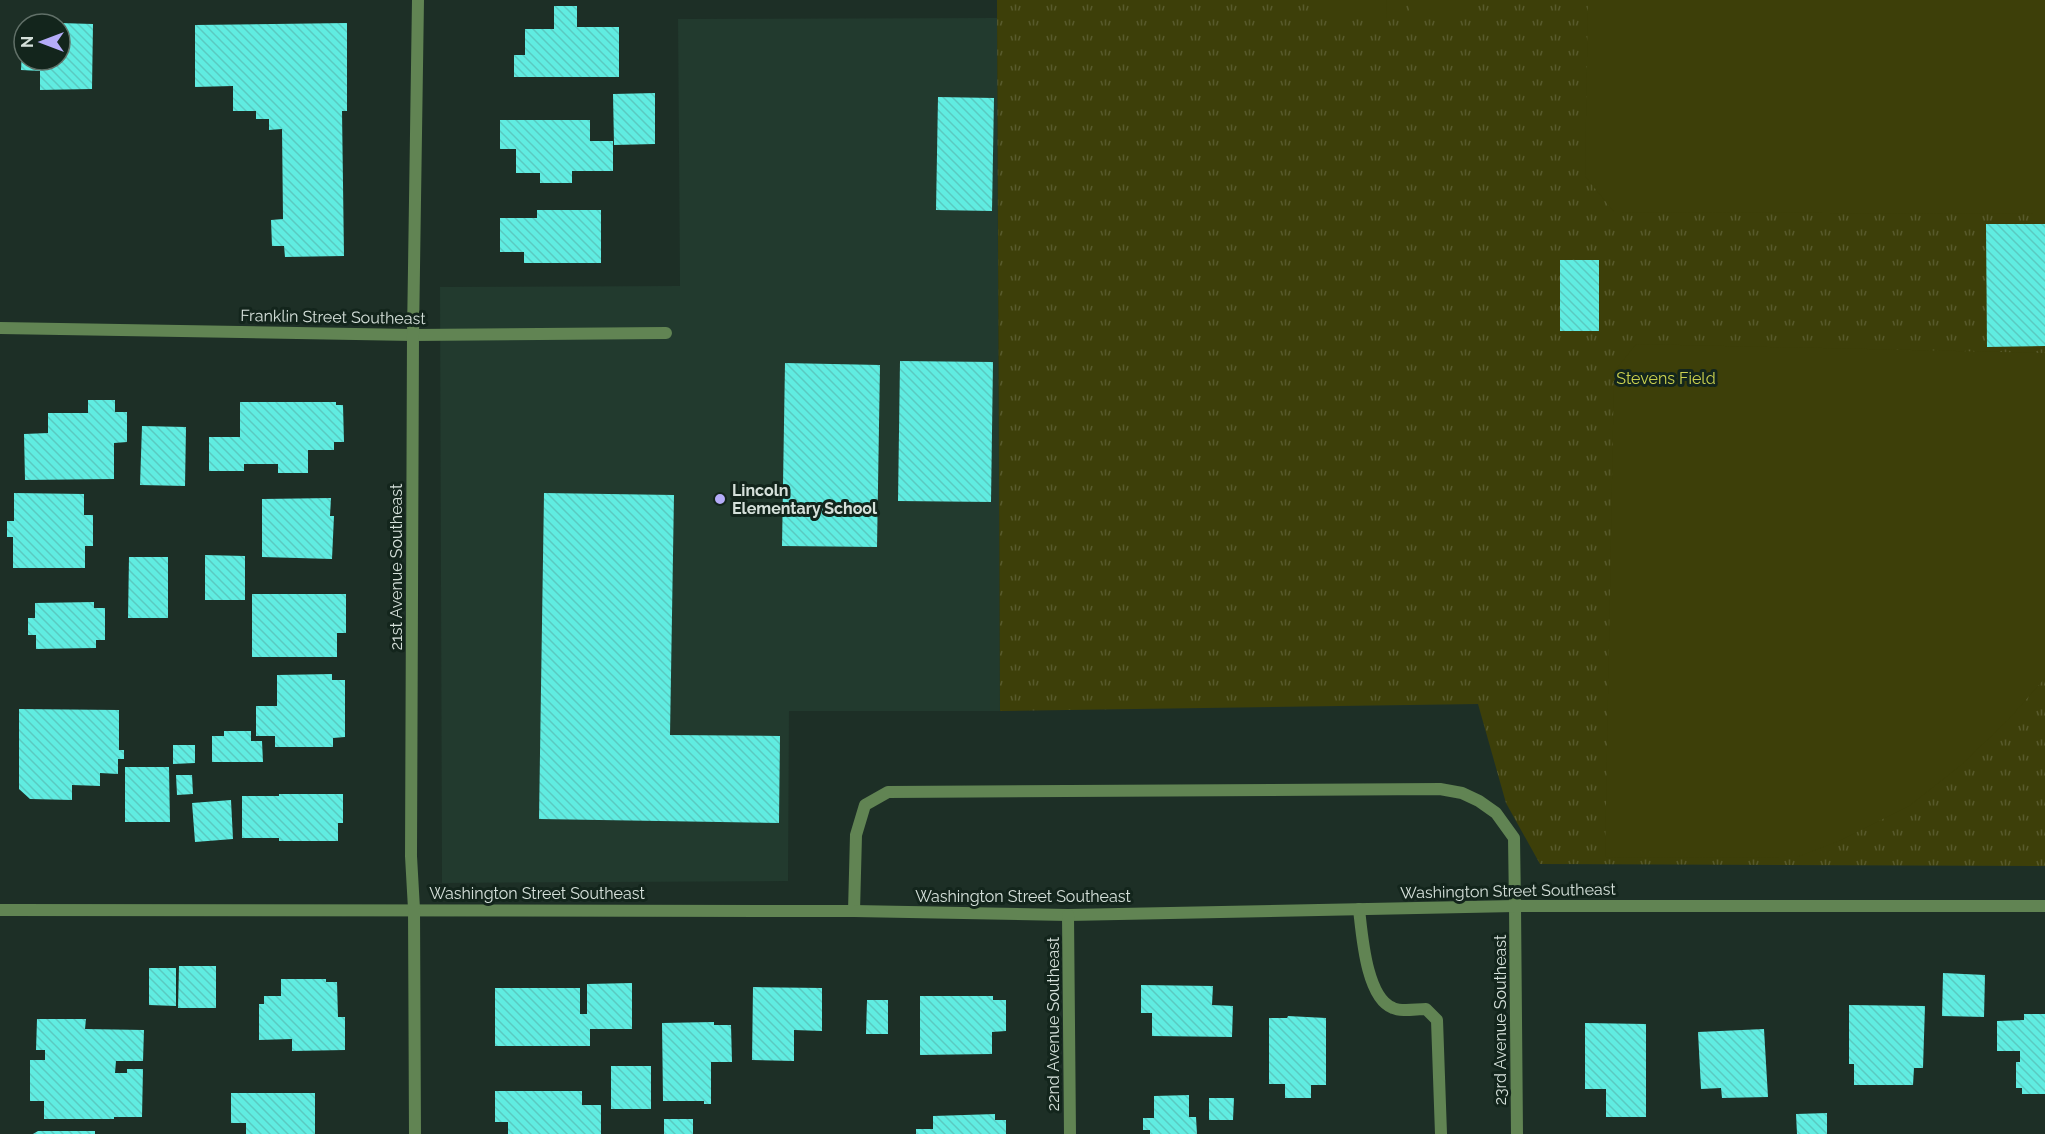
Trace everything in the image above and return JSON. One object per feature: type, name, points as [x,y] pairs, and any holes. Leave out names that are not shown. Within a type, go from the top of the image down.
[{"type":"street","name":"21st Avenue Southeast","points":[[415,1134],[414,909],[411,866],[413,335],[418,0]]},
{"type":"street","name":"Franklin Street Southeast","points":[[0,328],[413,335],[666,333]]},
{"type":"street","name":"23rd Avenue Southeast","points":[[854,911],[856,835],[865,805],[888,792],[1440,789],[1462,793],[1496,813],[1514,838],[1517,1134]]},
{"type":"street","name":"Washington Street Southeast","points":[[0,909],[854,911],[1068,915],[1515,906],[2045,906]]},
{"type":"street","points":[[1359,909],[1366,962],[1376,994],[1392,1008],[1426,1009],[1437,1020],[1441,1134]]},
{"type":"street","name":"22nd Avenue Southeast","points":[[1068,915],[1070,1134]]},
{"type":"shaded area","name":"Lincoln Elementary School","points":[[997,18],[1000,711],[789,711],[788,881],[442,883],[440,287],[680,286],[678,19]]},
{"type":"green space","name":"Stevens Field","points":[[997,0],[2045,0],[2045,866],[1540,864],[1506,803],[1478,704],[1000,711]]},
{"type":"green space","points":[[1319,0],[1387,0],[1386,19],[1319,19]]},
{"type":"green space","points":[[1409,0],[1477,0],[1477,19],[1409,19]]},
{"type":"green space","points":[[1588,0],[2045,0],[2045,214],[1614,212],[1585,176]]},
{"type":"green space","points":[[1636,344],[2045,353],[2045,678],[2009,719],[1960,766],[1909,806],[1839,841],[1797,857],[1605,858],[1614,372]]},
{"type":"building","points":[[554,6],[577,6],[577,27],[619,27],[619,77],[514,77],[514,55],[525,55],[525,29],[554,29]]},
{"type":"building","points":[[72,23],[93,24],[92,89],[40,90],[40,72],[72,72]]},
{"type":"building","points":[[347,23],[347,111],[342,111],[344,256],[285,257],[284,246],[272,246],[271,220],[283,219],[282,129],[269,130],[269,119],[256,119],[256,111],[233,111],[233,86],[195,87],[195,25]]},
{"type":"building","points":[[655,93],[655,144],[614,145],[613,94]]},
{"type":"building","points":[[938,97],[994,98],[992,211],[936,210]]},
{"type":"building","points":[[500,120],[590,120],[590,141],[613,141],[613,171],[572,171],[572,183],[540,183],[540,173],[516,173],[516,149],[500,149]]},
{"type":"building","points":[[537,210],[601,210],[601,263],[524,263],[524,252],[500,252],[500,218],[537,218]]},
{"type":"building","points":[[1986,224],[2045,224],[2045,346],[1987,347]]},
{"type":"building","points":[[1560,260],[1599,260],[1599,331],[1560,331]]},
{"type":"building","points":[[900,361],[993,362],[991,502],[898,501]]},
{"type":"building","points":[[785,363],[880,365],[877,547],[782,546]]},
{"type":"building","points":[[88,400],[115,400],[115,412],[127,412],[127,442],[114,443],[114,479],[25,480],[24,434],[48,433],[48,413],[88,413]]},
{"type":"building","points":[[240,402],[336,402],[336,405],[343,405],[344,442],[334,442],[334,450],[308,450],[308,473],[278,473],[278,464],[244,464],[244,471],[209,471],[209,437],[240,437]]},
{"type":"building","points":[[142,426],[186,427],[185,486],[140,485]]},
{"type":"building","points":[[14,493],[84,494],[84,515],[93,515],[93,546],[85,546],[85,568],[13,568],[13,537],[7,537],[7,521],[14,521]]},
{"type":"building","points":[[544,493],[674,495],[670,735],[780,736],[779,823],[539,819]]},
{"type":"building","points":[[331,498],[330,516],[334,516],[332,559],[262,557],[262,499]]},
{"type":"building","points":[[205,555],[245,556],[245,600],[205,600]]},
{"type":"building","points":[[129,557],[168,557],[168,618],[128,618]]},
{"type":"building","points":[[252,594],[346,594],[346,633],[337,633],[337,657],[252,657]]},
{"type":"building","points":[[94,602],[94,608],[105,608],[105,640],[96,640],[96,648],[36,649],[36,635],[28,635],[28,618],[35,618],[35,603]]},
{"type":"building","points":[[332,674],[332,680],[345,680],[345,737],[333,738],[333,747],[275,747],[275,736],[256,736],[256,706],[277,706],[277,675]]},
{"type":"building","points":[[19,709],[119,710],[119,750],[124,750],[124,759],[118,759],[118,774],[100,773],[100,786],[72,785],[72,800],[30,799],[19,789]]},
{"type":"building","points":[[224,731],[251,731],[251,741],[262,741],[263,762],[212,762],[212,736],[224,736]]},
{"type":"building","points":[[173,745],[195,745],[195,763],[173,764]]},
{"type":"building","points":[[125,767],[169,767],[170,822],[125,822]]},
{"type":"building","points":[[176,775],[192,775],[193,794],[177,795]]},
{"type":"building","points":[[279,794],[343,794],[343,823],[338,823],[338,841],[279,841],[279,838],[242,838],[242,796],[279,796]]},
{"type":"building","points":[[231,800],[233,839],[195,842],[192,803]]},
{"type":"building","points":[[179,966],[216,966],[216,1008],[178,1008]]},
{"type":"building","points":[[149,968],[176,968],[176,1006],[149,1005]]},
{"type":"building","points":[[1943,973],[1985,975],[1984,1017],[1942,1016]]},
{"type":"building","points":[[281,979],[326,979],[326,982],[337,982],[338,1017],[345,1017],[345,1050],[292,1051],[292,1039],[259,1040],[259,1004],[264,1004],[264,996],[281,996]]},
{"type":"building","points":[[632,983],[632,1029],[590,1029],[590,1046],[495,1046],[495,988],[580,988],[580,1014],[587,1014],[587,984]]},
{"type":"building","points":[[1141,985],[1213,986],[1212,1005],[1233,1006],[1232,1037],[1152,1036],[1152,1013],[1141,1013]]},
{"type":"building","points":[[753,987],[822,988],[822,1031],[794,1030],[794,1061],[752,1060]]},
{"type":"building","points":[[920,996],[993,996],[993,1000],[1006,1000],[1006,1031],[992,1032],[992,1054],[920,1055]]},
{"type":"building","points":[[867,1000],[888,1000],[888,1034],[866,1034]]},
{"type":"building","points":[[1849,1005],[1925,1006],[1923,1068],[1914,1068],[1913,1085],[1854,1085],[1854,1064],[1849,1064]]},
{"type":"building","points":[[2024,1014],[2045,1014],[2045,1094],[2022,1094],[2022,1088],[2016,1088],[2016,1062],[2020,1062],[2020,1051],[1997,1051],[1997,1021],[2024,1020]]},
{"type":"building","points":[[1288,1016],[1326,1018],[1326,1085],[1311,1085],[1311,1098],[1285,1098],[1285,1084],[1269,1084],[1269,1018],[1287,1018]]},
{"type":"building","points":[[37,1019],[86,1019],[85,1029],[144,1030],[143,1061],[116,1061],[115,1073],[127,1073],[127,1069],[143,1069],[142,1117],[44,1119],[44,1101],[30,1101],[30,1060],[45,1060],[45,1050],[36,1050]]},
{"type":"building","points":[[714,1022],[714,1025],[731,1025],[732,1062],[711,1062],[711,1104],[704,1104],[704,1101],[663,1101],[662,1023]]},
{"type":"building","points":[[1585,1023],[1646,1024],[1646,1117],[1606,1117],[1606,1089],[1585,1089]]},
{"type":"building","points":[[1764,1029],[1768,1097],[1722,1098],[1721,1088],[1701,1089],[1698,1032]]},
{"type":"building","points":[[611,1066],[651,1066],[651,1109],[611,1109]]},
{"type":"building","points":[[495,1091],[582,1091],[582,1105],[601,1105],[601,1134],[508,1134],[508,1122],[495,1122]]},
{"type":"building","points":[[231,1093],[315,1093],[315,1134],[246,1134],[246,1123],[231,1123]]},
{"type":"building","points":[[1189,1095],[1189,1117],[1196,1117],[1197,1134],[1150,1134],[1150,1130],[1143,1130],[1143,1118],[1154,1118],[1154,1096]]},
{"type":"building","points":[[1209,1098],[1234,1098],[1233,1120],[1209,1120]]},
{"type":"building","points":[[1827,1113],[1827,1134],[1797,1134],[1796,1114]]},
{"type":"building","points":[[995,1114],[995,1120],[1006,1120],[1006,1134],[916,1134],[916,1129],[933,1129],[933,1116]]},
{"type":"building","points":[[664,1119],[693,1119],[693,1134],[664,1134]]},
{"type":"building","points":[[38,1131],[95,1131],[95,1134],[33,1134]]},
{"type":"place","name":"Lincoln Elementary School","points":[[720,499]]}]
